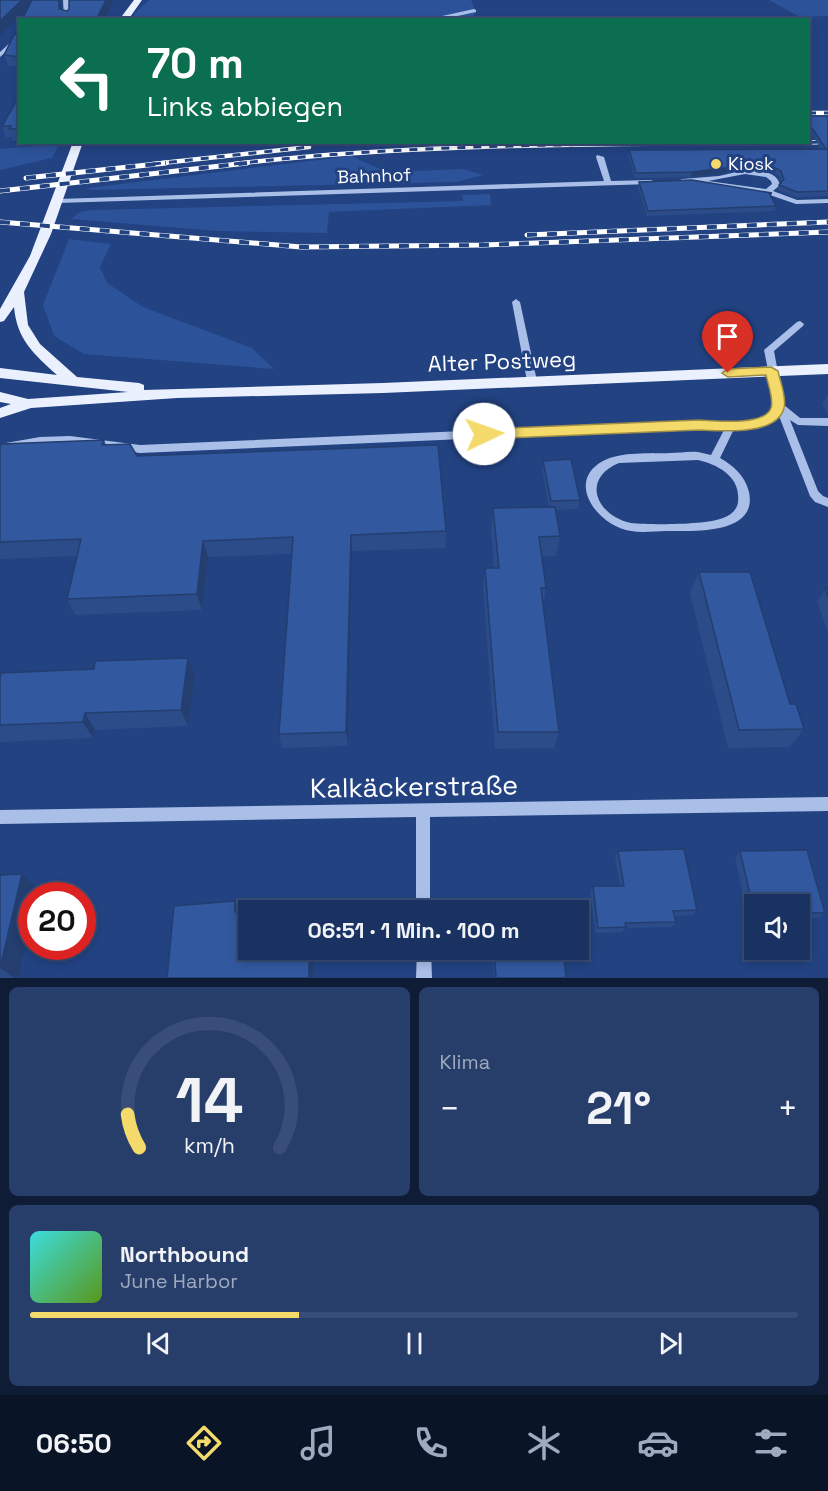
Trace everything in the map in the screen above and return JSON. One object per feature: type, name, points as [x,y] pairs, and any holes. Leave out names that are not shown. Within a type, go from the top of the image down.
[{"type":"main road","points":[[124,18],[138,0]]},
{"type":"main road","points":[[0,318],[19,294],[58,201],[77,144]]},
{"type":"main road","points":[[19,294],[22,325],[35,346],[73,381]]},
{"type":"main road","name":"Alter Postweg","points":[[0,398],[30,403],[177,393],[828,369]]},
{"type":"main road","name":"Alter Postweg","points":[[0,373],[177,393]]},
{"type":"main road","name":"Alter Postweg","points":[[0,413],[30,403]]},
{"type":"street","points":[[66,0],[67,18]]},
{"type":"street","points":[[434,18],[475,7],[467,18]]},
{"type":"street","points":[[0,55],[13,43],[18,42]]},
{"type":"street","points":[[600,157],[608,183]]},
{"type":"street","points":[[671,182],[755,173],[768,175],[775,180],[776,185],[768,192]]},
{"type":"street","points":[[691,181],[768,192],[796,202],[828,201]]},
{"type":"street","name":"Bahnhof","points":[[58,201],[662,182]]},
{"type":"street","points":[[516,302],[532,381]]},
{"type":"street","points":[[800,324],[769,350],[771,371],[779,405],[814,493],[819,499],[828,503]]},
{"type":"street","points":[[779,405],[798,421],[828,422]]},
{"type":"street","points":[[0,448],[16,443],[79,440],[120,448],[140,448],[655,427],[730,427],[764,422],[775,414],[779,405]]},
{"type":"street","points":[[714,460],[730,427]]},
{"type":"street","points":[[698,456],[714,460],[735,473],[743,487],[745,502],[738,515],[726,523],[713,526],[635,527],[620,524],[605,515],[596,505],[591,492],[591,482],[595,471],[606,462],[618,459],[698,456]]},
{"type":"street","name":"Kalkäckerstraße","points":[[0,817],[828,804]]},
{"type":"street","points":[[423,810],[423,900]]},
{"type":"street","points":[[424,960],[424,978]]},
{"type":"shaded area","points":[[149,0],[471,0],[476,13],[472,18],[133,18]]},
{"type":"shaded area","points":[[769,0],[828,0],[828,16],[800,17]]},
{"type":"shaded area","points":[[59,144],[52,158],[0,170],[0,149]]},
{"type":"shaded area","points":[[351,156],[387,172],[463,169],[483,175],[457,182],[90,190],[88,188]]},
{"type":"shaded area","points":[[490,194],[491,205],[329,212],[327,233],[218,231],[71,219],[80,212],[92,210],[463,201],[462,195]]},
{"type":"shaded area","points":[[69,239],[111,244],[100,267],[107,283],[143,307],[252,348],[274,369],[84,354],[54,336],[43,305]]},
{"type":"building","points":[[0,0],[22,0],[0,21]]},
{"type":"building","points":[[32,0],[59,0],[59,9],[67,11],[69,0],[106,0],[97,18],[23,18]]},
{"type":"building","points":[[18,33],[18,57],[4,55],[14,35]]},
{"type":"building","points":[[18,98],[18,129],[2,126]]},
{"type":"building","points":[[810,116],[828,116],[828,191],[797,192],[779,185],[784,179],[781,171],[757,164],[692,172],[636,173],[629,150],[826,149],[810,125]]},
{"type":"building","points":[[692,180],[772,193],[769,193],[776,206],[648,211],[639,182]]},
{"type":"building","points":[[104,440],[102,445],[130,444],[137,456],[438,445],[446,531],[351,535],[346,732],[279,734],[293,537],[203,541],[197,594],[67,599],[81,539],[0,542],[0,444]]},
{"type":"building","points":[[571,459],[580,500],[551,501],[543,461]]},
{"type":"building","points":[[555,507],[560,536],[539,537],[546,588],[541,588],[559,732],[498,732],[485,568],[499,568],[493,508]]},
{"type":"building","points":[[699,572],[750,572],[790,704],[796,704],[804,729],[739,730]]},
{"type":"building","points":[[188,658],[181,710],[85,713],[83,722],[0,725],[1,673],[94,669],[95,661]]},
{"type":"building","points":[[684,849],[697,910],[673,911],[676,922],[625,923],[626,927],[598,928],[593,886],[624,886],[618,851]]},
{"type":"building","points":[[807,850],[825,913],[810,913],[810,894],[750,894],[740,851]]},
{"type":"building","points":[[22,874],[20,882],[18,882],[18,891],[0,968],[0,875]]},
{"type":"building","points":[[235,901],[235,912],[238,912],[238,960],[309,960],[309,978],[167,978],[174,906]]},
{"type":"building","points":[[495,960],[564,960],[566,978],[496,978]]},
{"type":"railway","points":[[810,113],[828,113]]},
{"type":"railway","points":[[810,142],[828,142]]},
{"type":"railway","points":[[234,164],[382,151],[605,144]]},
{"type":"railway","points":[[153,164],[309,147]]},
{"type":"railway","points":[[26,178],[166,163]]},
{"type":"railway","points":[[0,191],[247,163]]},
{"type":"railway","points":[[0,222],[301,247],[484,245],[828,232]]},
{"type":"railway","points":[[527,235],[828,222]]},
{"type":"place","name":"Kiosk","points":[[716,164]]},
{"type":"route","points":[[484,434],[699,425],[730,427],[764,422],[775,414],[779,405],[771,371],[728,373]]}]
